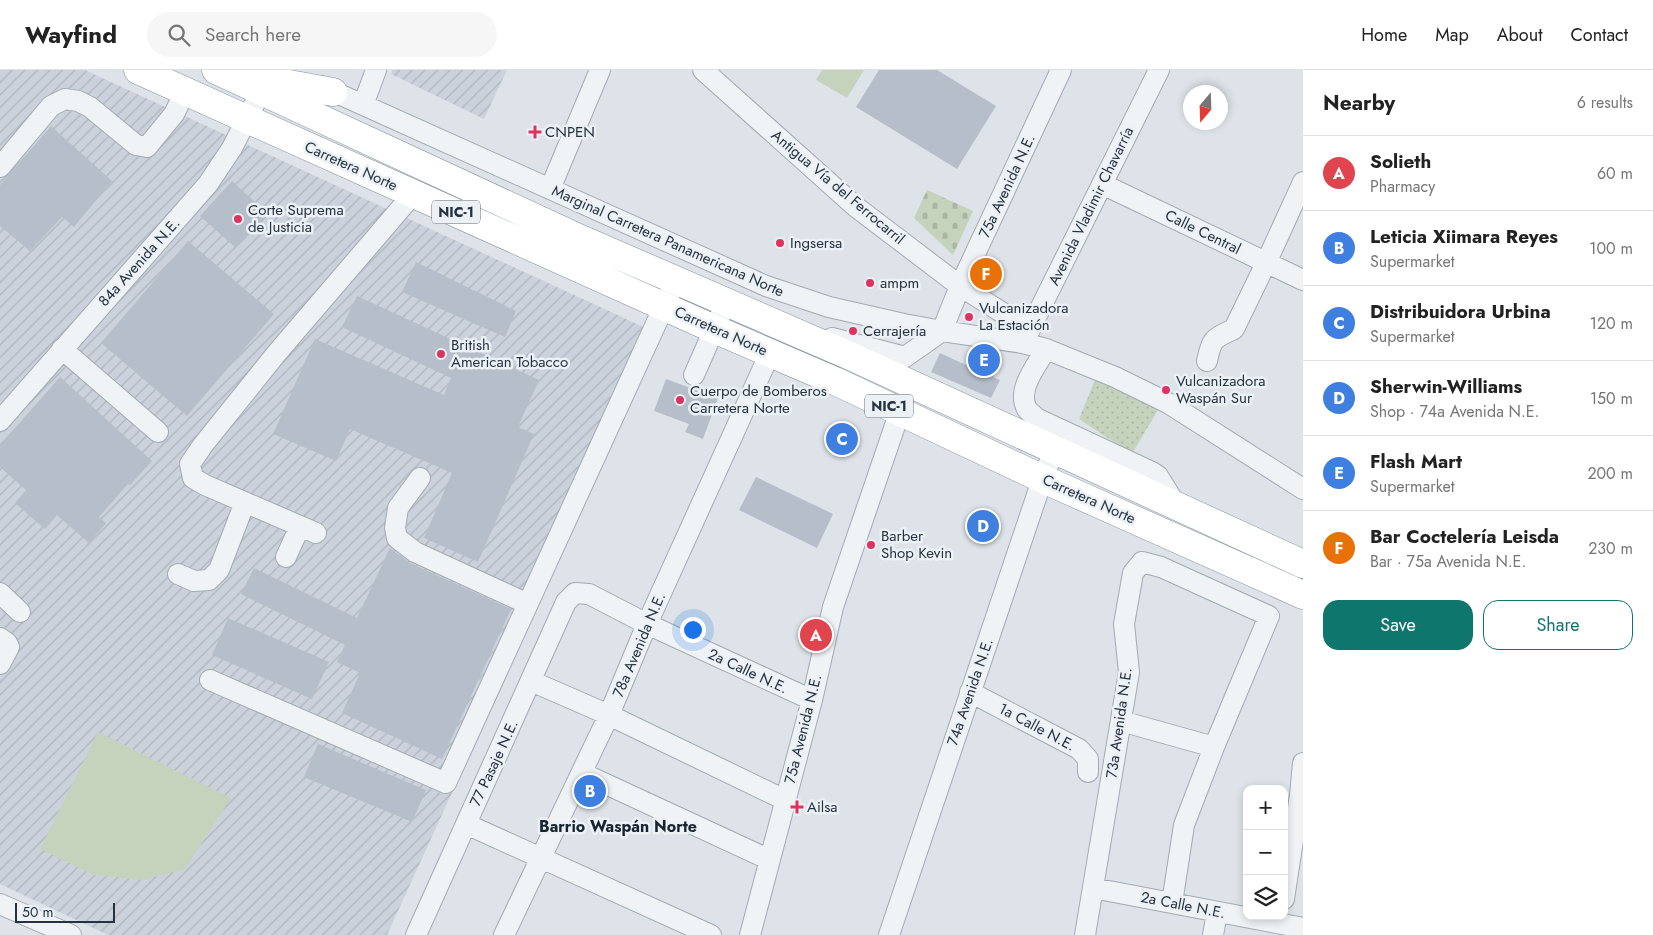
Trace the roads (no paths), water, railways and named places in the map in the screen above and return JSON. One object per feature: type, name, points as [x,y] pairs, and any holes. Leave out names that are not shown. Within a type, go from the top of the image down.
[{"type":"highway","name":"Carretera Norte","points":[[138,70],[900,411],[1043,479],[1303,595]]},
{"type":"highway","name":"Carretera Norte","points":[[220,72],[574,236],[859,360],[1303,564]]},
{"type":"highway","points":[[220,72],[333,92]]},
{"type":"street","name":"Marginal Carretera Panamericana Norte","points":[[286,70],[766,286],[829,307],[942,331],[1026,336],[1046,349],[1115,377],[1172,405],[1303,488]]},
{"type":"street","points":[[363,105],[376,70]]},
{"type":"street","points":[[550,189],[600,70]]},
{"type":"street","name":"Antigua Vía del Ferrocarril","points":[[703,70],[856,207],[1026,336]]},
{"type":"street","name":"75a Avenida N.E.","points":[[942,331],[960,286],[1061,70]]},
{"type":"street","name":"Avenida Vladimir Chavarría","points":[[1026,336],[1159,70]]},
{"type":"street","name":"84a Avenida N.E.","points":[[0,421],[208,184],[232,148],[261,91]]},
{"type":"street","points":[[0,167],[51,106],[65,99],[78,101],[90,107],[136,145],[147,147],[174,114],[186,92]]},
{"type":"street","points":[[1207,362],[1212,342],[1218,335],[1234,328],[1303,182]]},
{"type":"street","name":"Calle Central","points":[[1102,184],[1303,280]]},
{"type":"street","points":[[286,557],[308,530],[205,485],[193,478],[190,464],[276,354],[414,193]]},
{"type":"street","points":[[210,680],[446,782],[676,280]]},
{"type":"street","points":[[694,376],[726,303]]},
{"type":"street","points":[[762,318],[905,357],[942,331]]},
{"type":"street","points":[[62,349],[158,432]]},
{"type":"street","points":[[1046,349],[1028,379],[1024,397],[1028,410],[1036,418],[1152,472],[1158,476],[1176,505]]},
{"type":"street","name":"78a Avenida N.E.","points":[[504,935],[609,715],[647,624],[770,353]]},
{"type":"street","name":"75a Avenida N.E.","points":[[750,935],[812,700],[833,606],[900,411]]},
{"type":"street","name":"74a Avenida N.E.","points":[[889,935],[970,692],[1054,450]]},
{"type":"street","points":[[420,478],[398,508],[395,528],[397,538],[414,552],[528,604]]},
{"type":"street","points":[[178,574],[194,581],[209,580],[219,570],[245,502]]},
{"type":"street","name":"73a Avenida N.E.","points":[[1085,935],[1129,672],[1124,624],[1133,573],[1142,562],[1161,567],[1269,616],[1214,747]]},
{"type":"street","points":[[0,593],[20,612]]},
{"type":"street","name":"2a Calle N.E.","points":[[575,593],[588,594],[647,624],[812,700]]},
{"type":"street","name":"77 Pasaje N.E.","points":[[416,935],[566,602],[575,593]]},
{"type":"street","points":[[0,638],[7,643],[8,647],[0,664]]},
{"type":"street","points":[[531,681],[609,715],[785,800]]},
{"type":"street","name":"1a Calle N.E.","points":[[970,692],[1079,749],[1088,759],[1088,772]]},
{"type":"street","points":[[1121,721],[1214,747],[1184,825],[1172,903]]},
{"type":"street","points":[[1288,875],[1303,763]]},
{"type":"street","points":[[582,773],[770,860]]},
{"type":"street","points":[[466,824],[711,935]]},
{"type":"street","name":"2a Calle N.E.","points":[[1093,888],[1243,915]]},
{"type":"street","points":[[0,904],[53,931],[71,935]]},
{"type":"street","points":[[1213,935],[1217,912]]},
{"type":"street","name":"2a Calle N.E.","points":[[1281,920],[1303,928]]},
{"type":"place","name":"CNPEN","points":[[535,132]]},
{"type":"place","name":"Corte Suprema de Justicia","points":[[238,219]]},
{"type":"place","name":"Ingsersa","points":[[780,243]]},
{"type":"place","name":"Bar Coctelería Leisda","points":[[986,274]]},
{"type":"place","name":"ampm","points":[[870,283]]},
{"type":"place","name":"Vulcanizadora La Estación","points":[[969,317]]},
{"type":"place","name":"Cerrajería","points":[[853,331]]},
{"type":"place","name":"British American Tobacco","points":[[441,354]]},
{"type":"place","name":"Flash Mart","points":[[984,360]]},
{"type":"place","name":"Vulcanizadora Waspán Sur","points":[[1166,390]]},
{"type":"place","name":"Cuerpo de Bomberos Carretera Norte","points":[[680,400]]},
{"type":"place","name":"Distribuidora Urbina","points":[[842,439]]},
{"type":"place","name":"Sherwin-Williams","points":[[983,526]]},
{"type":"place","name":"Barber Shop Kevin","points":[[871,545]]},
{"type":"place","name":"Solieth","points":[[816,635]]},
{"type":"place","name":"Leticia Xiimara Reyes","points":[[590,791]]},
{"type":"place","name":"Ailsa","points":[[797,807]]},
{"type":"district","name":"Barrio Waspán Norte","points":[[618,826]]}]
